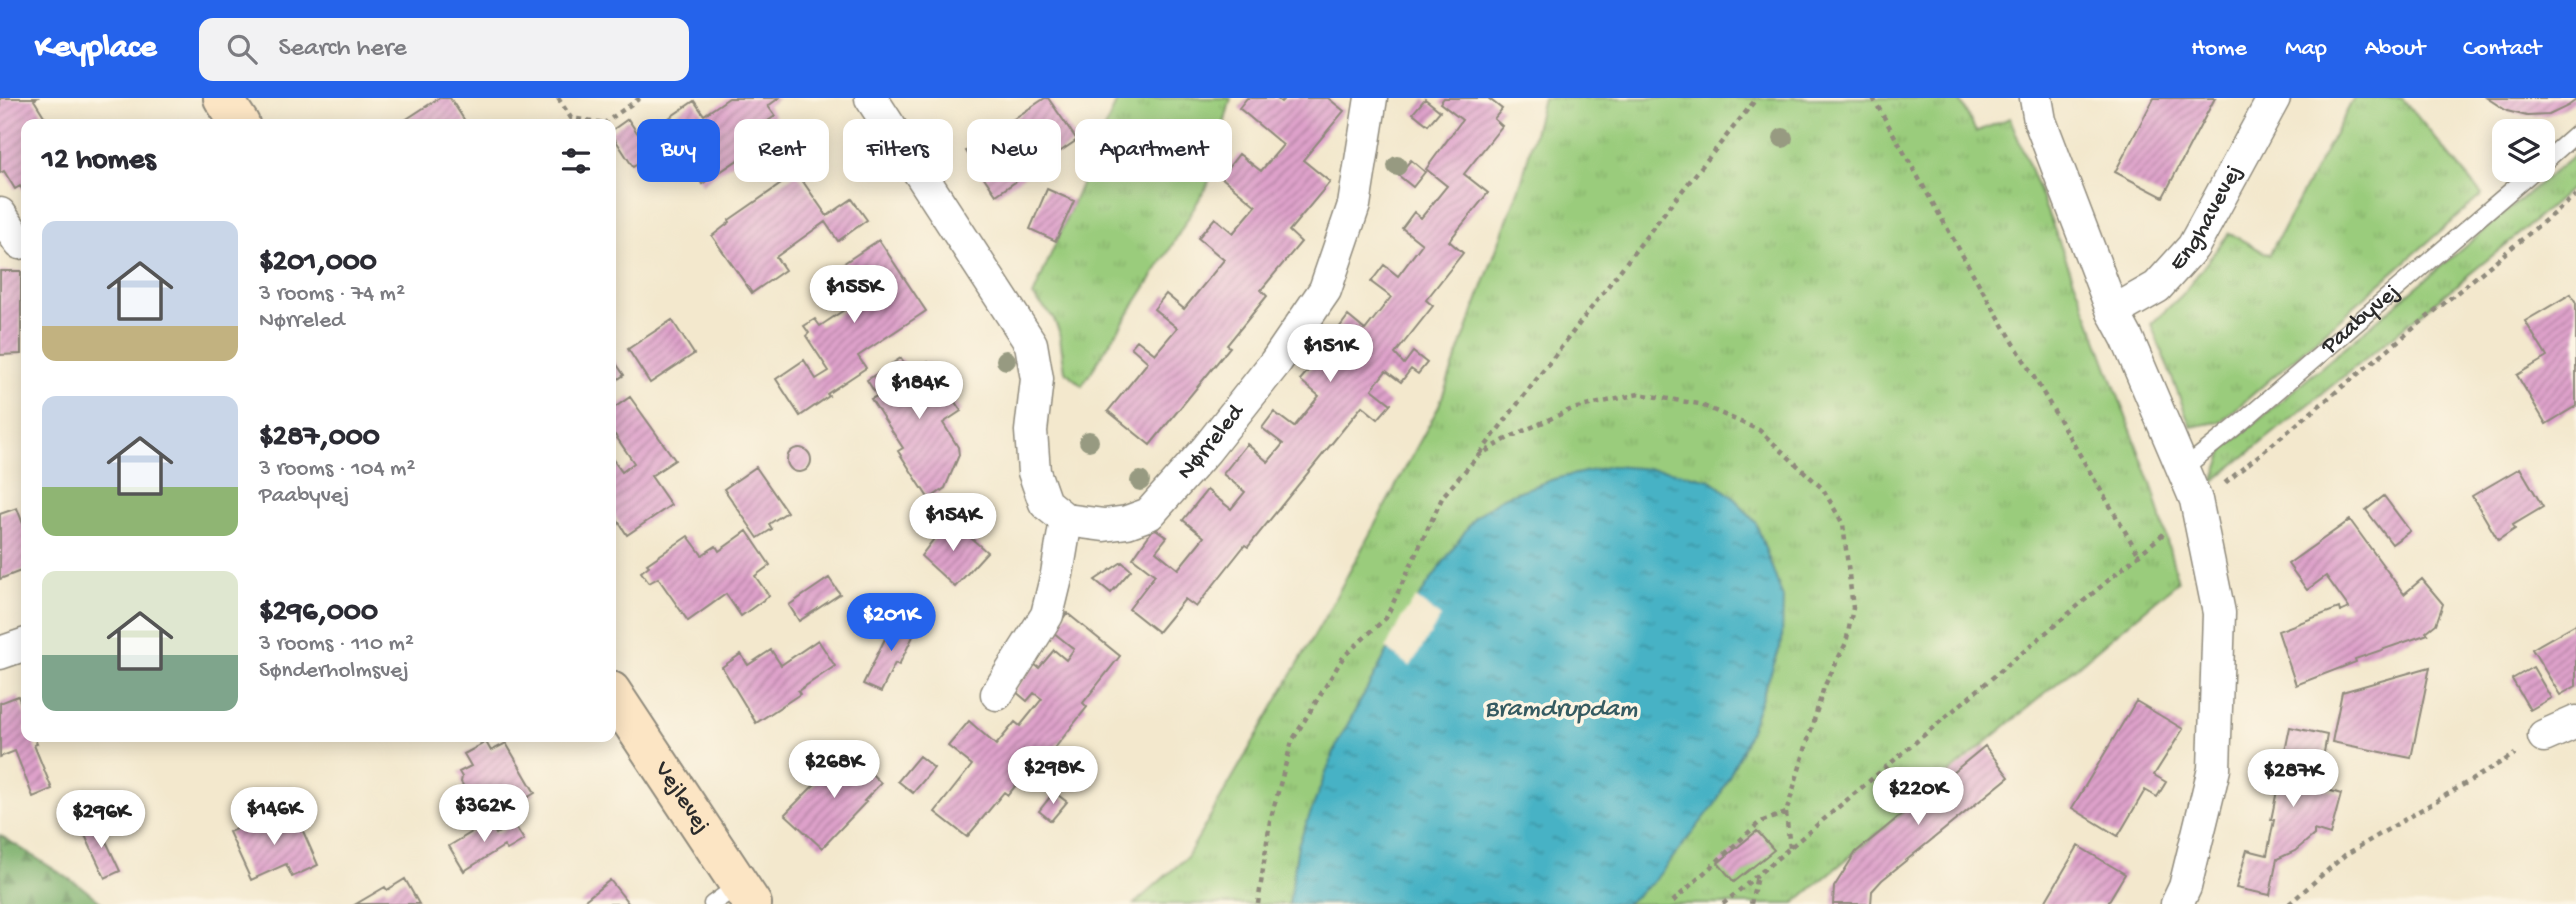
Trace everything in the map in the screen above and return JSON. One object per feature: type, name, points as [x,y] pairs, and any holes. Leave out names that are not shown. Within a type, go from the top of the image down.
[{"type":"street","points":[[223,98],[237,119]]},
{"type":"street","points":[[871,98],[1031,344],[1037,379],[1031,431],[1034,472],[1045,503],[1066,520],[1047,615],[997,694]]},
{"type":"street","name":"Nørreled","points":[[1066,520],[1104,525],[1127,522],[1149,514],[1206,450],[1275,363],[1325,290],[1354,205],[1371,98]]},
{"type":"street","points":[[2036,98],[2040,121],[2113,312],[2184,468],[2197,506],[2219,613],[2214,769],[2185,887],[2178,904]]},
{"type":"street","name":"Enghavevej","points":[[2113,312],[2157,287],[2193,247],[2274,98]]},
{"type":"street","points":[[0,214],[20,243]]},
{"type":"street","points":[[0,653],[21,646]]},
{"type":"street","name":"Vejlevej","points":[[616,699],[734,897]]},
{"type":"street","points":[[2544,736],[2576,722]]},
{"type":"lane","points":[[2555,152],[2576,134]]},
{"type":"lane","name":"Paabyvej","points":[[2184,468],[2244,420],[2521,182]]},
{"type":"path","points":[[558,98],[571,118],[578,119]]},
{"type":"path","points":[[610,119],[640,98]]},
{"type":"path","points":[[1258,904],[1270,821],[1293,741],[1343,656],[1386,618],[1443,496],[1478,456],[1665,212],[1757,98]]},
{"type":"path","points":[[1873,98],[2139,555]]},
{"type":"path","points":[[1723,904],[2197,506],[2576,195]]},
{"type":"path","points":[[1478,456],[1508,438],[1572,409],[1639,394],[1699,404],[1759,429],[1823,489],[1843,524],[1853,608],[1846,643],[1824,687],[1786,813],[1790,848]]},
{"type":"path","points":[[2289,904],[2345,855],[2544,736]]},
{"type":"path","points":[[1670,904],[1760,822],[1786,813]]},
{"type":"path","points":[[1751,904],[1757,876]]},
{"type":"green space","points":[[1118,98],[1231,98],[1225,119],[1109,119]]},
{"type":"green space","points":[[1543,98],[1959,98],[1976,132],[2010,118],[2154,492],[2178,582],[1793,904],[1134,904],[1187,857],[1326,615],[1438,408],[1523,177]]},
{"type":"green space","points":[[2354,98],[2402,98],[2482,195],[2222,421],[2191,427],[2151,324],[2182,295],[2229,233],[2269,255]]},
{"type":"green space","points":[[2576,153],[2576,184],[2519,234],[2213,482],[2225,448],[2541,182],[2555,182],[2555,171]]},
{"type":"green space","points":[[1082,182],[1209,182],[1167,254],[1082,386],[1065,371],[1059,331],[1053,317],[1033,296]]},
{"type":"green space","points":[[0,835],[82,887],[103,904],[0,904]]},
{"type":"water","name":"Bramdrupdam","points":[[1611,466],[1666,470],[1711,480],[1734,498],[1756,523],[1783,598],[1782,642],[1745,744],[1716,803],[1655,880],[1626,904],[1289,904],[1298,845],[1338,742],[1410,610],[1475,517],[1503,497],[1554,479]]},
{"type":"pier","points":[[1416,598],[1441,617],[1410,667],[1386,648],[1402,617]]},
{"type":"building","points":[[0,98],[37,98],[34,100],[46,119],[21,119],[21,188],[15,189],[4,171],[0,173]]},
{"type":"building","points":[[439,98],[450,98],[464,119],[407,119]]},
{"type":"building","points":[[729,98],[779,98],[768,106],[775,116],[771,119],[734,119],[734,162],[720,172],[720,119],[667,119],[694,101],[704,115]]},
{"type":"building","points":[[1048,98],[1075,137],[1075,141],[1061,151],[1061,119],[1014,119]]},
{"type":"building","points":[[1247,98],[1276,98],[1281,102],[1285,98],[1328,98],[1344,111],[1303,160],[1330,182],[1289,231],[1301,242],[1261,290],[1267,296],[1227,345],[1230,347],[1150,445],[1108,411],[1148,362],[1131,347],[1137,340],[1155,354],[1177,328],[1154,309],[1166,294],[1184,309],[1224,260],[1198,238],[1215,218],[1233,233],[1256,206],[1227,182],[1232,182],[1232,163],[1239,154],[1261,171],[1283,145],[1239,108]]},
{"type":"building","points":[[1444,98],[1488,98],[1502,109],[1494,119],[1502,126],[1464,174],[1488,193],[1449,241],[1463,253],[1426,300],[1433,306],[1395,354],[1404,364],[1413,352],[1427,363],[1418,374],[1411,369],[1401,382],[1386,371],[1372,389],[1391,404],[1378,419],[1362,406],[1196,607],[1185,599],[1158,632],[1129,609],[1155,575],[1133,558],[1154,528],[1167,537],[1156,551],[1178,569],[1204,537],[1183,520],[1207,490],[1231,509],[1245,492],[1223,474],[1247,444],[1268,462],[1283,444],[1262,428],[1274,412],[1294,427],[1319,396],[1300,380],[1313,365],[1310,363],[1322,348],[1342,365],[1355,348],[1336,332],[1348,316],[1365,330],[1391,297],[1371,282],[1384,265],[1398,276],[1422,244],[1402,228],[1414,212],[1421,218],[1447,186],[1426,169],[1462,120],[1440,103]]},
{"type":"building","points":[[2154,98],[2215,98],[2163,197],[2115,172]]},
{"type":"building","points":[[2487,98],[2576,100],[2549,115],[2527,116],[2507,111]]},
{"type":"building","points":[[1425,99],[1440,111],[1428,125],[1413,113]]},
{"type":"building","points":[[628,119],[637,132],[637,164],[633,167],[616,141],[616,127]]},
{"type":"building","points":[[1411,160],[1425,172],[1413,187],[1398,175]]},
{"type":"building","points":[[784,182],[803,182],[827,216],[852,199],[867,220],[838,241],[825,222],[776,257],[785,270],[752,293],[712,236],[730,222],[729,220]]},
{"type":"building","points":[[987,182],[1015,182],[996,195]]},
{"type":"building","points":[[1047,189],[1074,201],[1056,241],[1030,229]]},
{"type":"building","points":[[879,240],[926,311],[858,356],[866,368],[800,416],[776,379],[804,360],[816,379],[829,371],[806,336],[809,333],[804,326],[815,319],[820,326],[850,306],[835,284],[842,279],[835,269]]},
{"type":"building","points":[[0,271],[21,271],[21,354],[0,355]]},
{"type":"building","points":[[2571,294],[2576,303],[2576,406],[2546,424],[2517,375],[2547,357],[2525,321]]},
{"type":"building","points":[[672,320],[694,354],[650,383],[628,349]]},
{"type":"building","points":[[901,358],[911,373],[928,362],[961,411],[943,423],[958,447],[959,455],[945,488],[929,499],[898,451],[903,448],[871,399],[877,396],[867,380]]},
{"type":"building","points":[[616,363],[624,375],[616,381]]},
{"type":"building","points":[[630,397],[675,460],[651,476],[671,505],[627,535],[616,518],[616,464],[622,472],[634,463],[616,436],[616,407]]},
{"type":"building","points":[[799,448],[807,452],[811,460],[807,468],[799,472],[791,468],[787,460],[791,452]]},
{"type":"building","points":[[756,467],[787,512],[769,524],[772,529],[758,538],[724,489]]},
{"type":"building","points":[[2520,468],[2543,507],[2513,525],[2515,529],[2498,540],[2472,496]]},
{"type":"building","points":[[2384,496],[2410,531],[2392,544],[2366,510]]},
{"type":"building","points":[[17,508],[21,519],[21,571],[0,579],[0,514]]},
{"type":"building","points":[[949,519],[987,552],[955,587],[921,556]]},
{"type":"building","points":[[2350,520],[2404,594],[2422,579],[2443,604],[2436,624],[2426,632],[2428,634],[2355,659],[2356,662],[2296,685],[2278,631],[2339,608],[2340,612],[2349,608],[2326,576],[2307,590],[2288,564]]},
{"type":"building","points":[[747,531],[770,565],[755,576],[769,596],[741,616],[726,594],[688,621],[658,578],[649,583],[641,572],[649,566],[647,564],[688,536],[702,555],[716,546],[719,551]]},
{"type":"building","points":[[1122,562],[1131,570],[1111,593],[1095,580]]},
{"type":"building","points":[[829,578],[840,594],[799,621],[789,605]]},
{"type":"building","points":[[1067,613],[1120,656],[1083,703],[1087,707],[1051,753],[1045,749],[1008,795],[1004,792],[967,837],[935,812],[972,765],[948,746],[969,721],[996,745],[1015,722],[1020,726],[1042,699],[1034,693],[1027,701],[1015,691],[1034,664],[1039,668],[1054,650],[1066,660],[1074,649],[1053,632]]},
{"type":"building","points":[[896,616],[918,626],[899,665],[895,663],[881,692],[863,684]]},
{"type":"building","points":[[2576,624],[2576,686],[2560,695],[2532,649]]},
{"type":"building","points":[[818,640],[835,666],[798,691],[800,694],[756,723],[722,667],[741,654],[748,665],[771,650],[781,665]]},
{"type":"building","points":[[2430,667],[2411,758],[2332,742],[2342,692]]},
{"type":"building","points":[[2533,667],[2551,698],[2530,710],[2512,679]]},
{"type":"building","points":[[18,696],[21,704],[21,742],[36,742],[34,745],[52,789],[33,797],[15,751],[0,757],[0,703]]},
{"type":"building","points":[[2136,701],[2183,729],[2154,775],[2166,782],[2157,797],[2145,790],[2118,836],[2072,808]]},
{"type":"building","points":[[2290,727],[2327,735],[2318,787],[2341,794],[2330,835],[2314,830],[2314,835],[2295,851],[2277,859],[2270,895],[2236,888],[2247,850],[2267,855],[2274,820],[2271,820]]},
{"type":"building","points":[[486,742],[491,751],[506,743],[535,793],[523,800],[527,807],[504,821],[499,814],[488,821],[474,796],[468,794],[461,782],[459,772],[471,766],[464,754]]},
{"type":"building","points":[[1985,746],[2009,777],[1882,880],[1872,891],[1871,904],[1833,904],[1834,887],[1856,852]]},
{"type":"building","points":[[848,751],[881,783],[822,848],[785,814]]},
{"type":"building","points":[[919,756],[934,768],[913,793],[898,781]]},
{"type":"building","points":[[1054,792],[1067,802],[1051,821],[1039,811]]},
{"type":"building","points":[[295,813],[318,865],[292,877],[286,864],[251,880],[229,832],[260,818],[265,827]]},
{"type":"building","points":[[97,822],[120,871],[105,878],[82,829]]},
{"type":"building","points":[[489,822],[496,834],[514,824],[524,840],[507,850],[504,846],[464,871],[449,846]]},
{"type":"building","points":[[1757,831],[1774,850],[1734,882],[1718,863]]},
{"type":"building","points":[[2078,846],[2125,874],[2107,904],[2044,904]]},
{"type":"building","points":[[405,879],[419,904],[356,904],[385,887],[387,890]]},
{"type":"building","points":[[610,880],[629,904],[580,904]]}]
